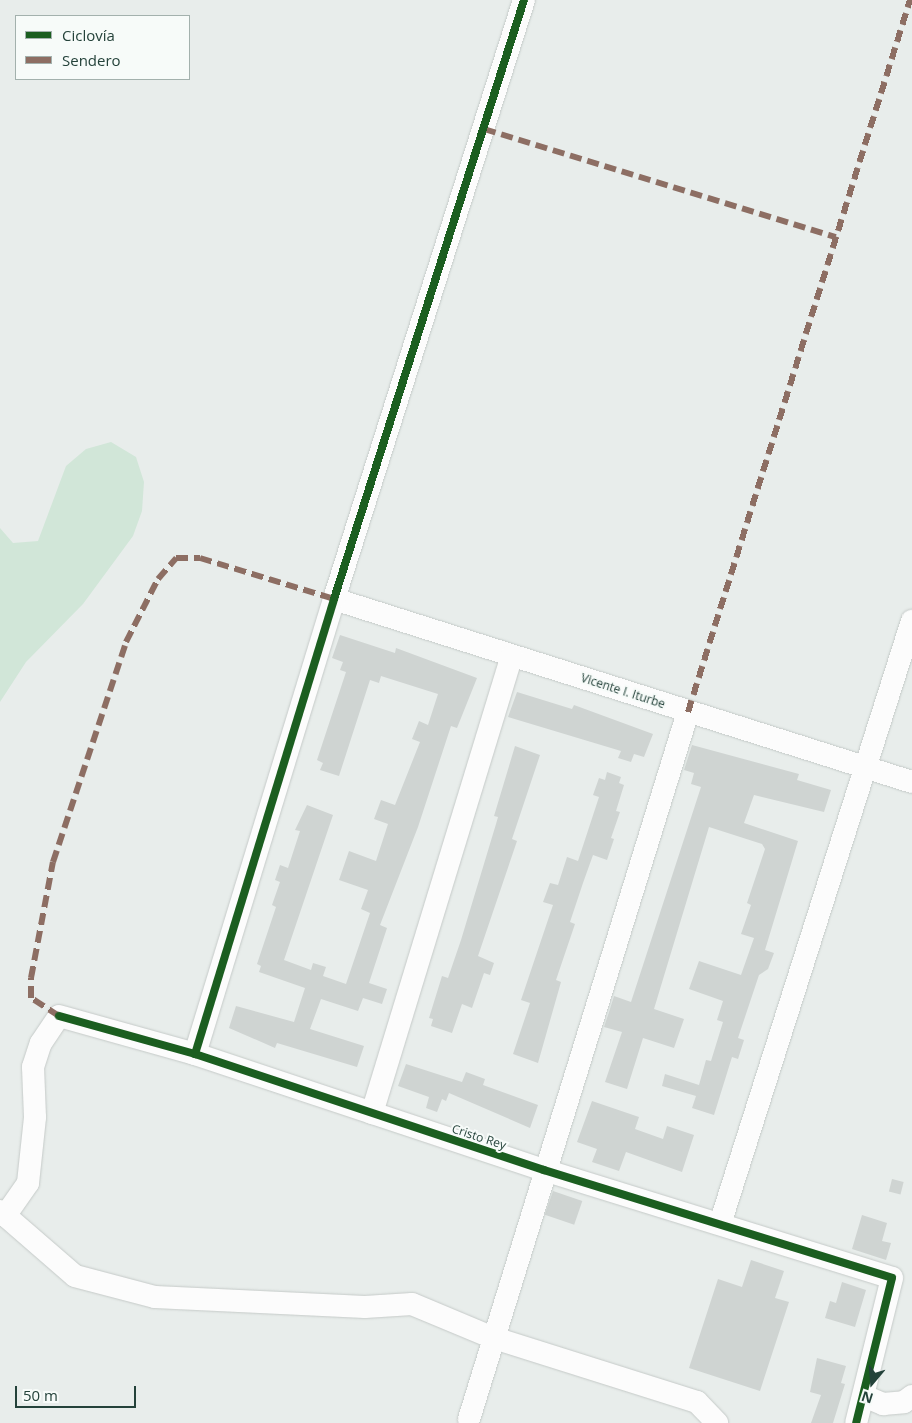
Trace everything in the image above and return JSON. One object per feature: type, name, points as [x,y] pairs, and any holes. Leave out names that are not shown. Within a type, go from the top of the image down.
[{"type":"street","points":[[195,1054],[334,599],[524,0]]},
{"type":"street","name":"Vicente I. Iturbe","points":[[334,599],[912,782]]},
{"type":"street","points":[[720,1224],[912,621]]},
{"type":"street","points":[[372,1113],[512,656]]},
{"type":"street","points":[[469,1419],[492,1337],[688,712]]},
{"type":"street","name":"Cristo Rey","points":[[2,1214],[28,1183],[35,1117],[33,1067],[41,1043],[59,1016],[195,1054],[544,1170],[892,1278],[864,1396]]},
{"type":"street","points":[[2,1214],[75,1276],[154,1297],[365,1307],[412,1304],[492,1337],[697,1402],[716,1423]]},
{"type":"street","points":[[856,1423],[864,1396],[883,1404],[904,1402],[912,1396]]},
{"type":"green space","points":[[111,442],[136,457],[144,482],[142,511],[133,536],[83,604],[26,662],[0,702],[0,528],[13,543],[38,541],[66,466],[86,449]]},
{"type":"building","points":[[340,635],[395,653],[396,648],[477,678],[457,728],[451,726],[418,827],[380,925],[387,928],[369,983],[387,989],[382,1004],[363,998],[358,1011],[321,999],[310,1029],[364,1046],[357,1067],[277,1043],[275,1048],[229,1028],[236,1006],[294,1022],[305,988],[259,972],[261,966],[257,964],[276,907],[272,905],[280,882],[275,880],[280,865],[288,868],[300,831],[295,830],[307,805],[333,815],[284,960],[311,970],[313,963],[326,967],[323,976],[346,984],[370,913],[361,909],[368,890],[339,880],[349,851],[376,861],[388,824],[374,819],[381,800],[395,805],[420,742],[412,739],[419,721],[428,725],[438,694],[381,676],[379,683],[370,680],[339,776],[320,770],[323,763],[317,760],[346,672],[340,670],[343,662],[332,658]]},
{"type":"building","points":[[517,692],[572,709],[574,705],[653,734],[644,757],[634,754],[631,762],[618,758],[621,751],[508,717]]},
{"type":"building","points":[[692,745],[799,774],[797,780],[831,790],[824,812],[754,795],[744,823],[798,841],[765,950],[774,953],[768,969],[759,975],[738,1038],[744,1040],[738,1059],[732,1057],[714,1115],[692,1108],[696,1096],[662,1086],[665,1074],[699,1085],[706,1060],[711,1061],[723,1022],[717,1020],[723,1001],[689,989],[699,961],[741,975],[754,938],[741,934],[751,905],[747,903],[765,849],[762,844],[709,827],[654,1009],[684,1019],[674,1048],[643,1038],[627,1089],[605,1082],[622,1032],[604,1027],[614,996],[631,1002],[701,787],[691,784],[694,773],[684,770]]},
{"type":"building","points":[[515,746],[540,755],[512,839],[517,841],[478,956],[494,963],[490,975],[484,973],[472,1008],[462,1004],[452,1033],[431,1026],[433,1019],[429,1018],[442,976],[448,978],[461,940],[498,817],[494,816]]},
{"type":"building","points":[[607,772],[621,777],[619,783],[624,785],[616,811],[620,812],[611,838],[614,839],[607,860],[593,855],[583,883],[570,922],[575,924],[556,980],[561,982],[538,1063],[513,1054],[530,1003],[521,1000],[553,905],[543,902],[550,883],[558,885],[567,857],[578,861],[599,797],[593,795],[599,778],[605,780]]},
{"type":"building","points":[[406,1064],[462,1082],[466,1072],[485,1079],[483,1085],[538,1105],[530,1128],[449,1093],[446,1101],[442,1099],[437,1112],[426,1108],[429,1097],[398,1086]]},
{"type":"building","points":[[592,1101],[639,1117],[635,1129],[663,1139],[667,1126],[694,1135],[682,1172],[626,1152],[619,1171],[592,1162],[597,1149],[577,1142]]},
{"type":"building","points":[[892,1179],[904,1182],[900,1195],[889,1192]]},
{"type":"building","points":[[553,1191],[582,1201],[574,1225],[545,1215]]},
{"type":"building","points":[[862,1215],[887,1223],[882,1241],[891,1243],[886,1260],[852,1249]]},
{"type":"building","points":[[751,1260],[784,1271],[775,1298],[789,1302],[760,1391],[689,1368],[718,1279],[742,1287]]},
{"type":"building","points":[[842,1282],[866,1290],[855,1327],[825,1318],[830,1301],[836,1303]]},
{"type":"building","points":[[817,1358],[846,1366],[841,1383],[845,1384],[833,1423],[811,1423],[821,1395],[810,1392]]},
{"type":"marked path","points":[[688,712],[910,0]]},
{"type":"marked path","points":[[484,129],[836,237]]},
{"type":"marked path","points":[[59,1016],[31,998],[31,978],[53,862],[126,642],[158,579],[176,558],[200,558],[334,599]]},
{"type":"cycle path","points":[[195,1054],[334,599],[524,0]]},
{"type":"cycle path","points":[[59,1016],[195,1054],[544,1170],[892,1278],[856,1423]]}]
